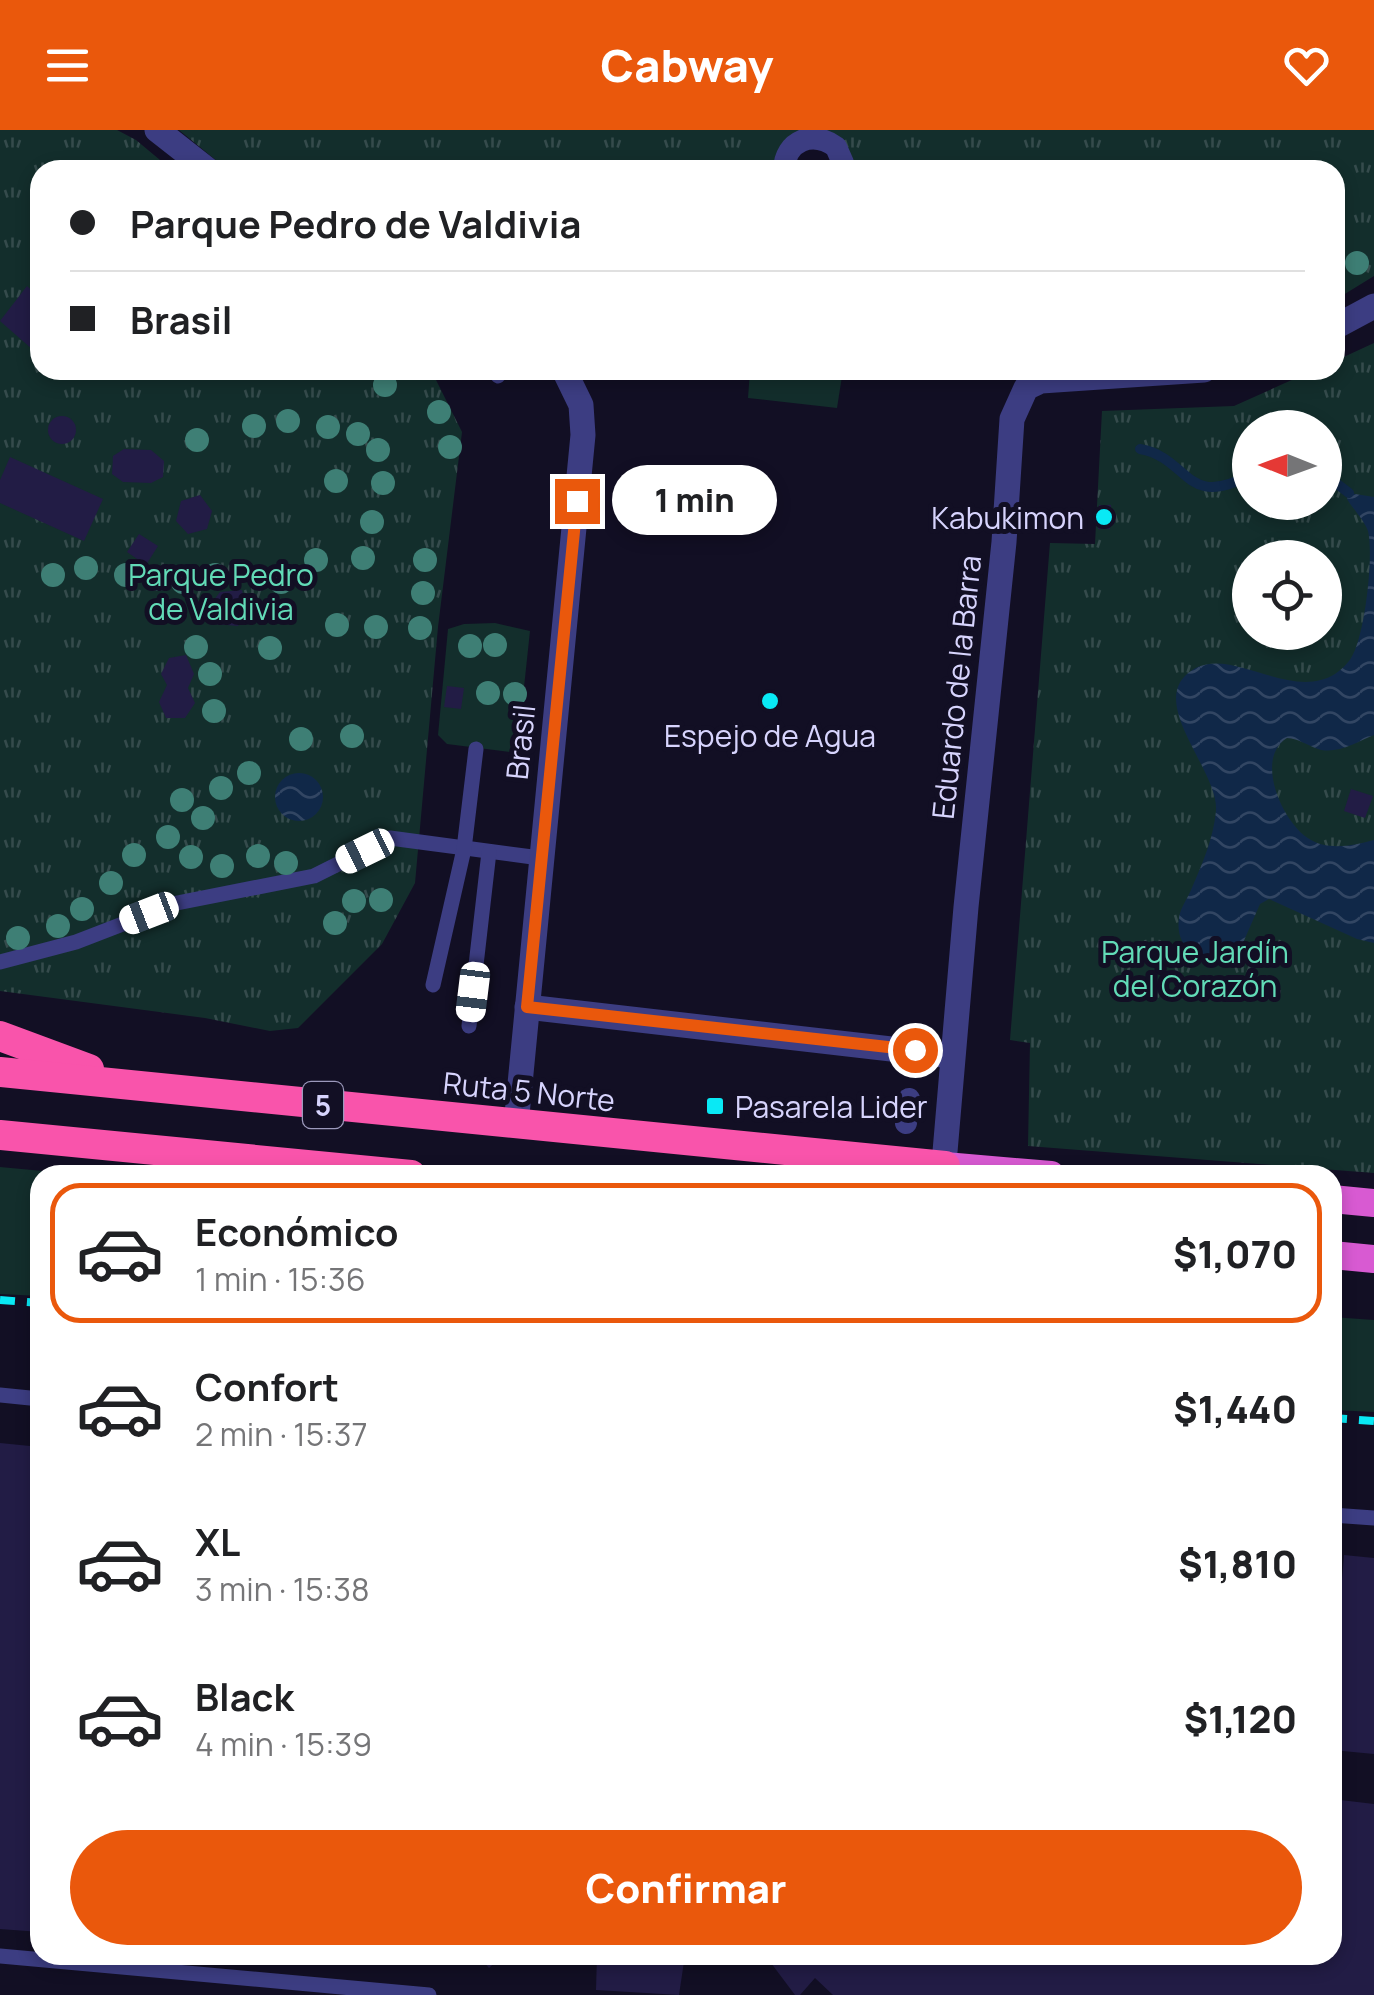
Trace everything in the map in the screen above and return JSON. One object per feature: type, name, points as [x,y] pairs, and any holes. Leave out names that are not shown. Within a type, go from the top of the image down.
[{"type":"highway","points":[[0,1036],[130,1084]]},
{"type":"highway","name":"Ruta 5 Norte","points":[[0,1072],[896,1165]]},
{"type":"highway","name":"5","points":[[0,1135],[308,1165]]},
{"type":"highway","points":[[1342,1200],[1374,1202]]},
{"type":"highway","points":[[1342,1257],[1374,1259]]},
{"type":"street","points":[[157,130],[195,160]]},
{"type":"street","points":[[787,160],[791,148],[814,137],[836,146],[843,160]]},
{"type":"street","points":[[1345,322],[1374,306]]},
{"type":"street","name":"Brasil","points":[[516,1125],[584,435],[581,405],[569,380]]},
{"type":"street","name":"Eduardo de la Barra","points":[[944,1165],[1004,542],[1012,419],[1026,388],[1056,380]]},
{"type":"street","points":[[527,1007],[952,1056]]},
{"type":"street","points":[[906,1123],[909,1099]]},
{"type":"lane","points":[[433,985],[464,848],[476,749]]},
{"type":"lane","points":[[0,962],[76,942],[177,902],[314,876],[390,838],[540,858]]},
{"type":"lane","points":[[469,1026],[489,852]]},
{"type":"lane","points":[[0,1395],[30,1397]]},
{"type":"lane","points":[[1342,1516],[1374,1518]]},
{"type":"lane","points":[[0,1956],[30,1959]]},
{"type":"lane","points":[[99,1965],[429,1995]]},
{"type":"green space","name":"Parque Pedro de Valdivia","points":[[0,130],[117,130],[160,160],[30,160],[30,380],[436,380],[462,432],[438,627],[415,883],[382,944],[298,1028],[270,1031],[205,1018],[0,991]]},
{"type":"green space","points":[[179,130],[1374,130],[1374,276],[1345,294],[1345,160],[834,160],[814,137],[793,160],[216,160]]},
{"type":"green space","name":"Parque Jardín del Corazón","points":[[1374,343],[1374,1173],[1342,1171],[1342,1165],[1271,1165],[1028,1146],[1030,1043],[1010,1040],[1050,543],[1095,544],[1102,411],[1234,406],[1292,380],[1345,380],[1345,356]]},
{"type":"green space","points":[[749,380],[841,380],[837,408],[748,398]]},
{"type":"green space","points":[[495,623],[530,631],[517,753],[447,744],[438,735],[448,629]]},
{"type":"green space","points":[[0,1167],[30,1170],[30,1296],[0,1294]]},
{"type":"green space","points":[[1342,1318],[1374,1320],[1374,1412],[1342,1410]]},
{"type":"water","points":[[1349,493],[1374,497],[1374,735],[1332,750],[1287,738],[1277,748],[1273,776],[1276,792],[1291,821],[1311,840],[1334,846],[1374,840],[1374,943],[1269,899],[1260,904],[1239,952],[1217,965],[1188,950],[1180,936],[1181,911],[1210,842],[1216,811],[1208,779],[1182,724],[1177,691],[1184,677],[1199,666],[1217,663],[1296,681],[1316,681],[1335,674],[1348,662],[1364,615],[1370,558],[1368,531],[1347,499]]},
{"type":"water","points":[[299,773],[316,780],[323,797],[316,814],[299,821],[282,814],[275,797],[282,780]]},
{"type":"building","points":[[27,286],[30,347],[0,321]]},
{"type":"building","points":[[62,416],[72,420],[76,430],[72,440],[62,444],[52,440],[48,430],[52,420]]},
{"type":"building","points":[[124,449],[151,450],[164,461],[163,477],[151,483],[123,482],[112,474],[113,456]]},
{"type":"building","points":[[10,457],[103,499],[84,541],[0,503],[0,480]]},
{"type":"building","points":[[200,495],[212,511],[207,529],[188,534],[176,521],[181,501]]},
{"type":"building","name":"Kabukimon","points":[[1099,505],[1111,505],[1110,529],[1098,529]]},
{"type":"building","points":[[139,534],[158,546],[146,565],[127,552]]},
{"type":"building","points":[[242,590],[247,612],[238,626],[215,624],[211,604],[220,592]]},
{"type":"building","points":[[186,655],[194,674],[188,688],[195,703],[185,718],[166,718],[159,702],[167,685],[161,674],[169,658]]},
{"type":"building","points":[[447,686],[464,688],[461,709],[444,707]]},
{"type":"building","points":[[1351,789],[1373,796],[1365,818],[1344,811]]},
{"type":"building","points":[[0,1443],[30,1446],[30,1931],[0,1929]]},
{"type":"building","points":[[1344,1555],[1374,1558],[1374,1754],[1342,1751]]},
{"type":"building","points":[[1342,1800],[1374,1804],[1374,1995],[833,1995],[815,1978],[800,1995],[795,1995],[772,1965],[1342,1965]]},
{"type":"building","points":[[597,1965],[684,1965],[679,1995],[596,1990]]},
{"type":"waterway","points":[[1140,449],[1156,454],[1199,485],[1212,487],[1232,482]]},
{"type":"waterway","points":[[1342,488],[1349,493]]},
{"type":"railway","points":[[0,1300],[30,1302]]},
{"type":"railway","points":[[1342,1419],[1374,1421]]},
{"type":"place","name":"Kabukimon","points":[[1104,517]]},
{"type":"place","name":"Espejo de Agua","points":[[770,701]]},
{"type":"place","name":"Pasarela Lider","points":[[715,1106]]},
{"type":"route","points":[[577,501],[527,1007],[915,1050]]}]
